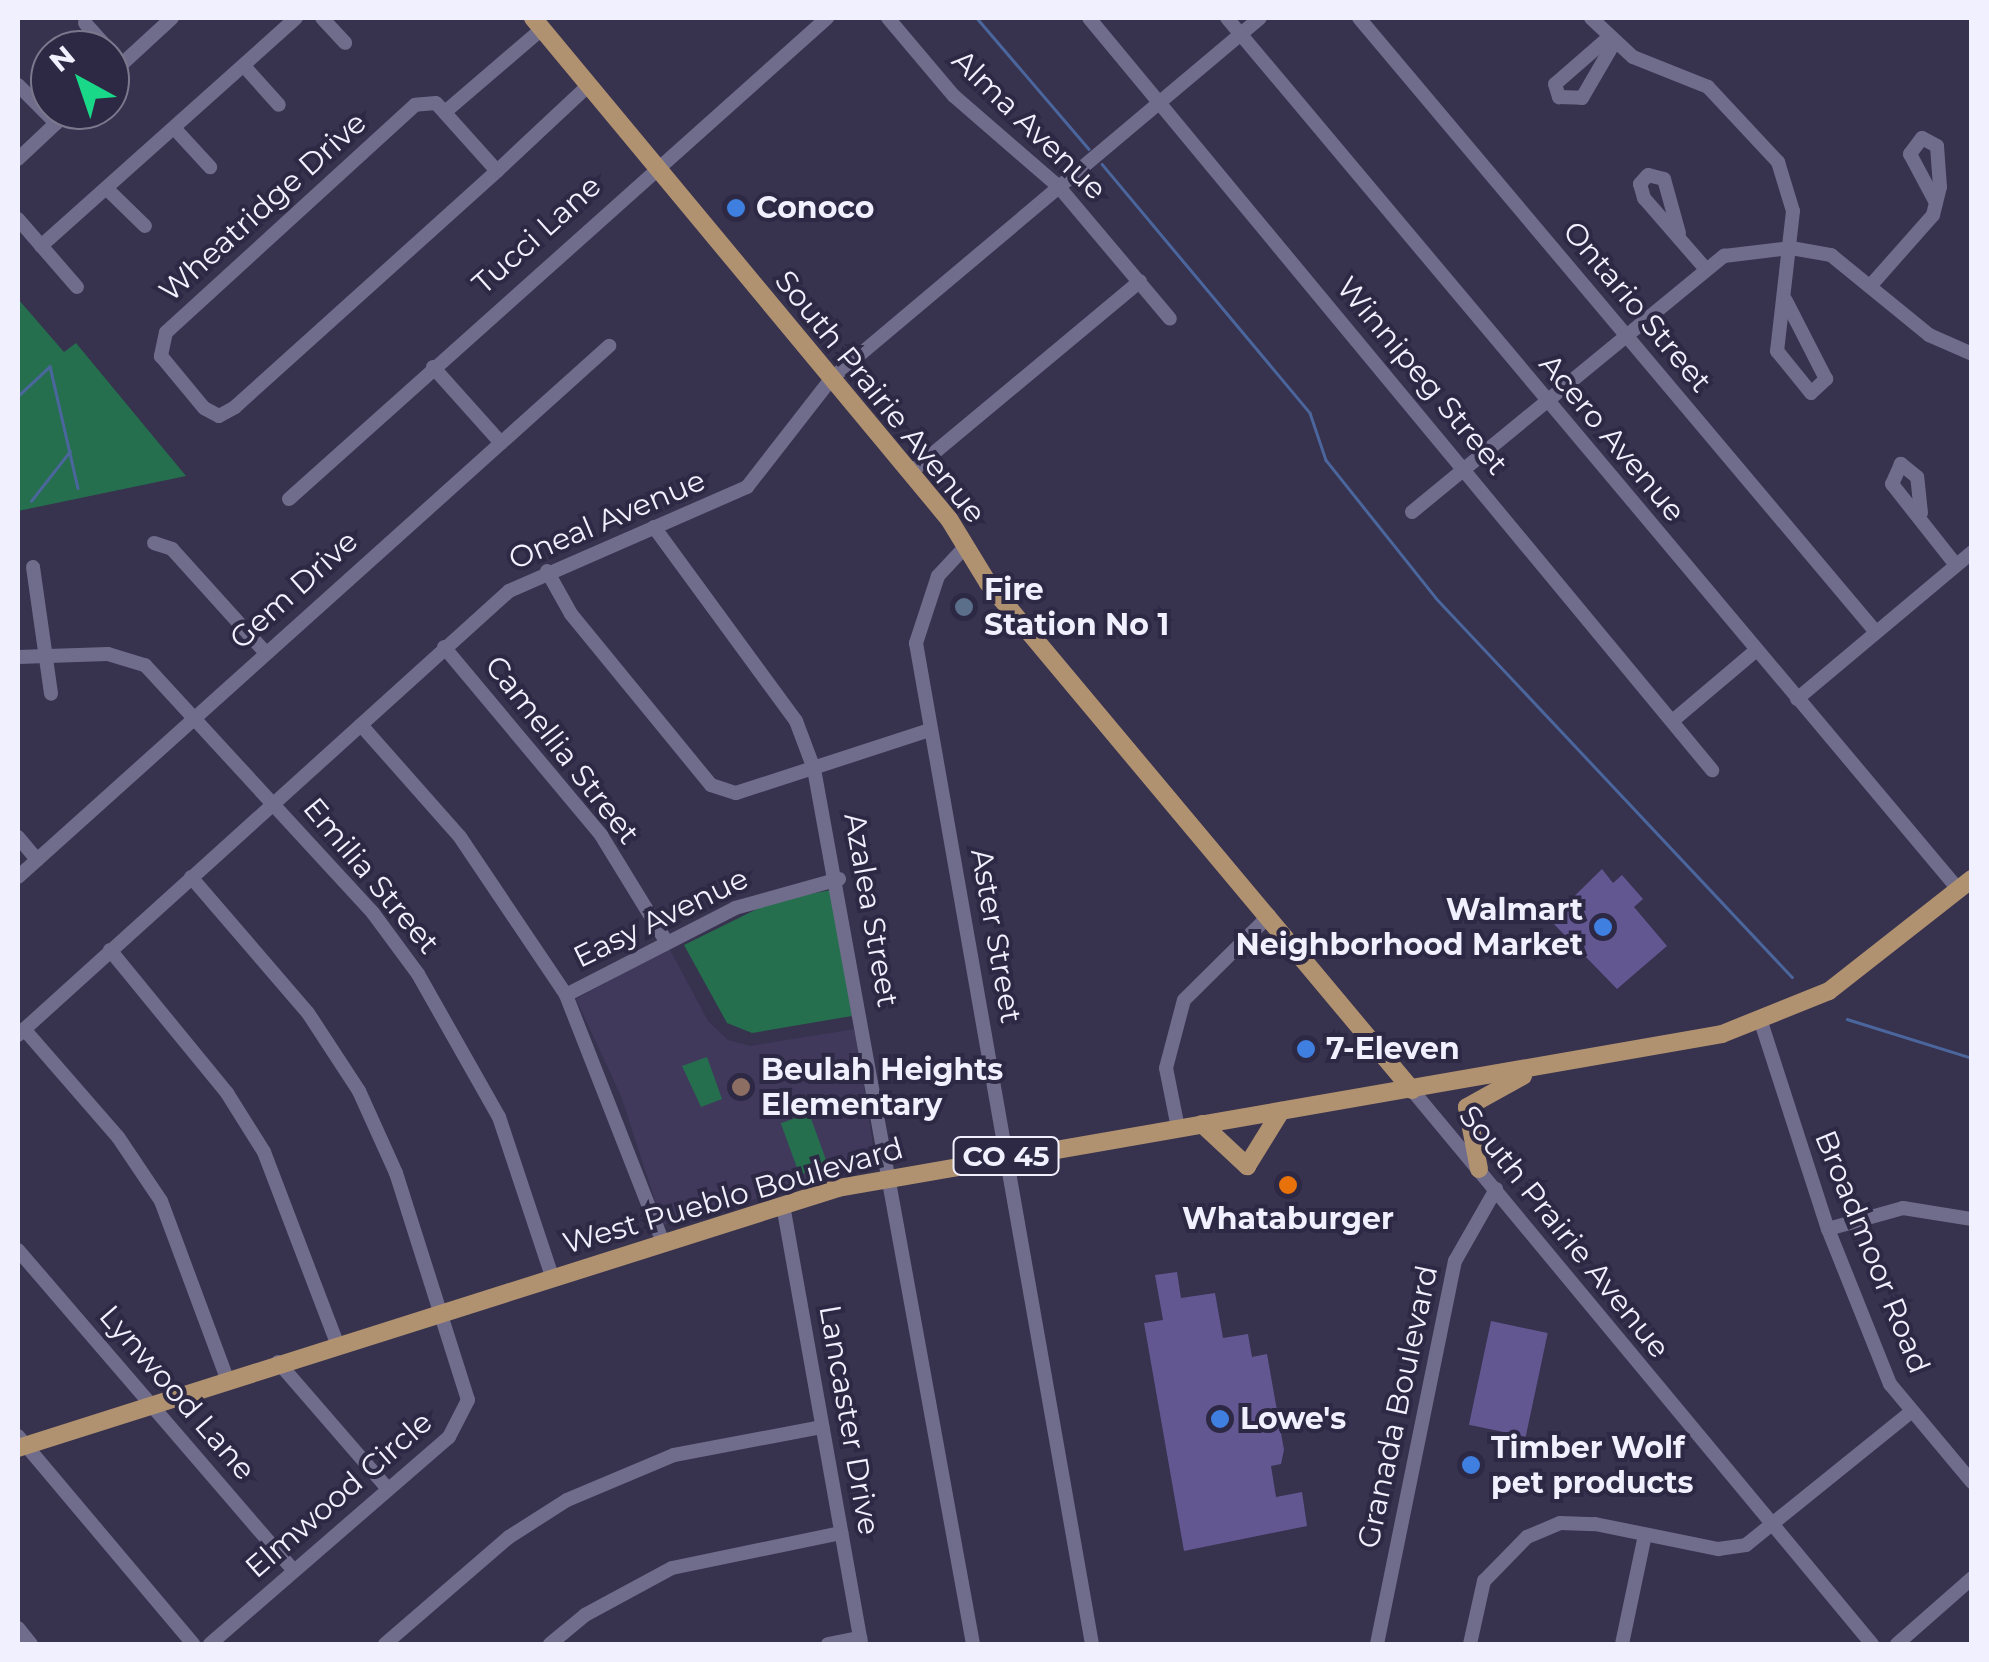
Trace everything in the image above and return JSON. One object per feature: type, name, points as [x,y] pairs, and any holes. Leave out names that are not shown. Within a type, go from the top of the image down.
[{"type":"main road","name":"South Prairie Avenue","points":[[537,23],[911,472],[965,547],[1412,1090]]},
{"type":"main road","name":"West Pueblo Boulevard","points":[[20,1443],[783,1205],[890,1176],[1412,1090],[1762,1022],[1855,974],[1965,885]]},
{"type":"main road","points":[[1479,1169],[1466,1107],[1546,1066]]},
{"type":"main road","points":[[1202,1124],[1246,1166],[1281,1111]]},
{"type":"street","points":[[130,56],[172,18]]},
{"type":"street","points":[[42,246],[296,18]]},
{"type":"street","points":[[322,18],[345,43]]},
{"type":"street","name":"Tucci Lane","points":[[289,498],[656,164],[827,18]]},
{"type":"street","name":"Alma Avenue","points":[[888,18],[954,96],[1059,186],[1170,319]]},
{"type":"street","name":"Winnipeg Street","points":[[1089,18],[1463,469],[1676,718],[1712,770]]},
{"type":"street","name":"Acero Avenue","points":[[1226,18],[1754,652],[1965,885]]},
{"type":"street","name":"Oneal Avenue","points":[[21,1032],[508,591],[546,570],[747,487],[832,378],[1260,18]]},
{"type":"street","name":"Ontario Street","points":[[1359,18],[1875,631]]},
{"type":"street","points":[[1591,18],[1611,40],[1690,76],[1729,103],[1789,186],[1791,248],[1778,351],[1811,392],[1826,378],[1786,301]]},
{"type":"street","points":[[84,22],[91,30]]},
{"type":"street","points":[[497,170],[445,112],[537,23]]},
{"type":"street","points":[[244,66],[279,105]]},
{"type":"street","name":"Wheatridge Drive","points":[[445,112],[427,99],[416,105],[166,332],[161,356],[204,408],[219,416],[235,407],[589,84]]},
{"type":"street","points":[[175,129],[210,167]]},
{"type":"street","points":[[18,159],[48,130]]},
{"type":"street","points":[[107,189],[145,226]]},
{"type":"street","points":[[1872,284],[1918,242],[1935,200]]},
{"type":"street","points":[[18,219],[77,287]]},
{"type":"street","points":[[1679,233],[1704,267]]},
{"type":"street","points":[[1412,512],[1704,267],[1747,250],[1791,248],[1831,255],[1872,284],[1929,335],[1972,354]]},
{"type":"street","points":[[911,472],[1140,281]]},
{"type":"street","name":"Gem Drive","points":[[18,878],[609,346]]},
{"type":"street","points":[[433,366],[501,442]]},
{"type":"street","points":[[1921,513],[1956,565]]},
{"type":"street","name":"Azalea Street","points":[[654,528],[796,721],[814,769],[840,880],[973,1644]]},
{"type":"street","points":[[154,542],[172,549],[265,652]]},
{"type":"street","name":"Aster Street","points":[[965,547],[938,576],[918,626],[930,730],[1092,1644]]},
{"type":"street","points":[[1796,699],[1972,552]]},
{"type":"street","points":[[33,567],[51,694]]},
{"type":"street","points":[[546,570],[583,629],[712,785],[736,794],[930,730]]},
{"type":"street","name":"Camellia Street","points":[[444,647],[601,835],[666,941]]},
{"type":"street","points":[[1676,718],[1754,652]]},
{"type":"street","name":"Emilia Street","points":[[18,657],[46,653],[108,654],[145,664],[197,716],[373,912],[464,1049],[499,1116],[552,1276]]},
{"type":"street","points":[[361,725],[460,837],[566,995],[663,1242]]},
{"type":"street","points":[[18,837],[37,860]]},
{"type":"street","points":[[191,877],[308,1012],[359,1091],[443,1310]]},
{"type":"street","name":"Easy Avenue","points":[[566,995],[734,908],[840,880]]},
{"type":"street","points":[[1178,1128],[1166,1068],[1184,1000],[1269,916]]},
{"type":"street","points":[[110,950],[227,1093],[264,1152],[337,1344]]},
{"type":"street","name":"Broadmoor Road","points":[[1762,1022],[1828,1229],[1890,1384],[1972,1482]]},
{"type":"street","points":[[21,1032],[160,1200],[227,1378]]},
{"type":"street","name":"South Prairie Avenue","points":[[1412,1090],[1872,1644]]},
{"type":"street","name":"Granada Boulevard","points":[[1377,1644],[1455,1262],[1496,1189]]},
{"type":"street","name":"Lancaster Drive","points":[[783,1205],[860,1641]]},
{"type":"street","points":[[1828,1229],[1903,1208],[1972,1219]]},
{"type":"street","name":"Lynwood Lane","points":[[18,1250],[294,1571]]},
{"type":"street","name":"Elmwood Circle","points":[[210,1644],[448,1437],[466,1410],[443,1310]]},
{"type":"street","points":[[278,1362],[388,1489]]},
{"type":"street","points":[[1470,1644],[1484,1581],[1527,1537],[1560,1523],[1718,1549],[1746,1545],[1773,1528],[1911,1412]]},
{"type":"street","points":[[385,1644],[509,1537],[567,1500],[674,1454],[822,1427]]},
{"type":"street","points":[[20,1443],[193,1644]]},
{"type":"street","points":[[550,1644],[585,1615],[672,1568],[841,1533]]},
{"type":"street","points":[[1622,1644],[1645,1535]]},
{"type":"street","points":[[1897,1644],[1972,1578]]},
{"type":"street","points":[[18,1628],[31,1644]]},
{"type":"street","points":[[828,1644],[860,1641]]},
{"type":"shaded area","name":"Beulah Heights Elementary","points":[[669,948],[708,1021],[728,1040],[750,1046],[855,1029],[876,1165],[663,1225],[621,1096],[576,999]]},
{"type":"green space","points":[[18,299],[64,352],[76,343],[186,476],[18,511]]},
{"type":"green space","points":[[831,890],[852,1016],[752,1033],[727,1023],[684,945],[773,901]]},
{"type":"green space","points":[[707,1057],[722,1099],[701,1107],[682,1066]]},
{"type":"green space","points":[[809,1113],[828,1165],[800,1175],[781,1123]]},
{"type":"building","name":"Walmart Neighborhood Market","points":[[1602,869],[1613,883],[1622,875],[1643,899],[1634,907],[1667,946],[1617,989],[1550,920]]},
{"type":"building","name":"Lowe's","points":[[1177,1272],[1181,1298],[1215,1293],[1223,1338],[1248,1334],[1252,1357],[1267,1354],[1284,1450],[1281,1464],[1271,1466],[1276,1497],[1302,1492],[1307,1526],[1184,1551],[1144,1323],[1163,1320],[1155,1275]]},
{"type":"building","points":[[1491,1321],[1548,1333],[1526,1437],[1469,1425]]},
{"type":"waterway","points":[[977,18],[1089,149]]},
{"type":"waterway","points":[[1102,164],[1310,413],[1326,460],[1436,598],[1792,977]]},
{"type":"waterway","points":[[50,366],[78,488]]},
{"type":"waterway","points":[[18,396],[49,367]]},
{"type":"waterway","points":[[31,501],[70,451]]},
{"type":"waterway","points":[[1847,1019],[1972,1058]]},
{"type":"place","name":"Conoco","points":[[736,208]]},
{"type":"place","name":"Fire Station No 1","points":[[964,607]]},
{"type":"place","name":"Walmart Neighborhood Market","points":[[1603,927]]},
{"type":"place","name":"7-Eleven","points":[[1306,1049]]},
{"type":"place","name":"Beulah Heights Elementary","points":[[741,1087]]},
{"type":"place","name":"Whataburger","points":[[1288,1185]]},
{"type":"place","name":"Lowe's","points":[[1220,1419]]},
{"type":"place","name":"Timber Wolf pet products","points":[[1471,1465]]}]
